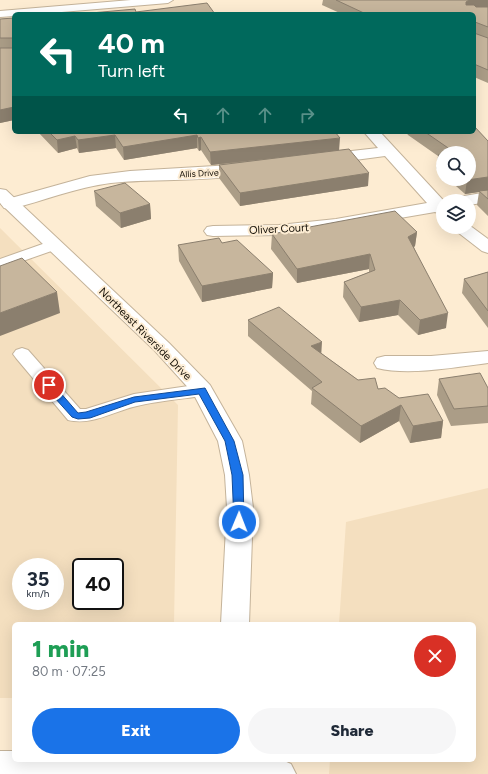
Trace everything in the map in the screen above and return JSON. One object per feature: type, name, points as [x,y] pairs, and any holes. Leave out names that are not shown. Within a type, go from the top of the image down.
[{"type":"street","points":[[374,134],[436,202]]},
{"type":"street","points":[[313,161],[390,151]]},
{"type":"street","name":"Allis Drive","points":[[5,199],[90,181],[132,176],[229,172],[267,167]]},
{"type":"street","points":[[476,199],[488,197]]},
{"type":"street","name":"Northeast Riverside Drive","points":[[5,199],[162,347],[202,390],[230,441],[238,475],[240,508],[235,622]]},
{"type":"street","name":"Oliver Court","points":[[213,231],[279,230],[336,224],[436,208]]},
{"type":"street","points":[[470,234],[488,247]]},
{"type":"street","points":[[385,363],[431,363],[488,357]]},
{"type":"street","points":[[0,765],[228,769],[280,774]]},
{"type":"lane","points":[[24,12],[168,0]]},
{"type":"lane","points":[[0,14],[12,13]]},
{"type":"lane","points":[[0,264],[54,245]]},
{"type":"lane","points":[[22,354],[75,415],[78,416],[87,415],[134,400],[202,390]]},
{"type":"shaded area","points":[[0,228],[178,405],[174,622],[12,622],[12,698],[0,698]]},
{"type":"shaded area","points":[[488,488],[488,774],[329,774],[330,762],[476,762],[476,622],[339,622],[346,522]]},
{"type":"building","points":[[336,0],[469,0],[466,2],[466,5],[488,7],[488,27],[476,22],[476,12],[362,12]]},
{"type":"building","points":[[207,3],[214,12],[136,12]]},
{"type":"building","points":[[135,9],[136,12],[102,12]]},
{"type":"building","points":[[12,18],[12,38],[0,38],[0,19]]},
{"type":"building","points":[[476,34],[488,38],[488,70],[476,65]]},
{"type":"building","points":[[0,48],[12,48],[12,107],[0,110]]},
{"type":"building","points":[[476,128],[488,141],[488,177],[476,179],[476,146],[445,146],[428,134],[476,134]]},
{"type":"building","points":[[51,134],[337,134],[340,138],[210,152],[201,137],[198,138],[197,135],[123,147],[115,135],[78,140],[75,136],[57,140]]},
{"type":"building","points":[[349,149],[369,173],[240,193],[219,165]]},
{"type":"building","points":[[125,183],[150,204],[120,213],[94,191]]},
{"type":"building","points":[[488,190],[488,199],[479,191]]},
{"type":"building","points":[[395,211],[417,232],[408,237],[448,313],[420,320],[400,300],[361,307],[344,282],[375,270],[370,254],[297,269],[272,234]]},
{"type":"building","points":[[219,238],[222,243],[237,240],[273,273],[202,286],[178,245]]},
{"type":"building","points":[[22,258],[57,292],[0,313],[0,266]]},
{"type":"building","points":[[488,272],[488,311],[464,279]]},
{"type":"building","points":[[279,307],[322,342],[311,346],[358,380],[375,378],[378,389],[385,388],[399,398],[428,394],[443,421],[413,426],[401,405],[361,426],[312,388],[322,382],[248,320]]},
{"type":"building","points":[[480,373],[488,388],[488,406],[454,409],[439,379]]},
{"type":"route","points":[[49,385],[75,415],[78,416],[87,415],[134,400],[202,390],[230,441],[238,475],[240,508],[239,522]]}]
